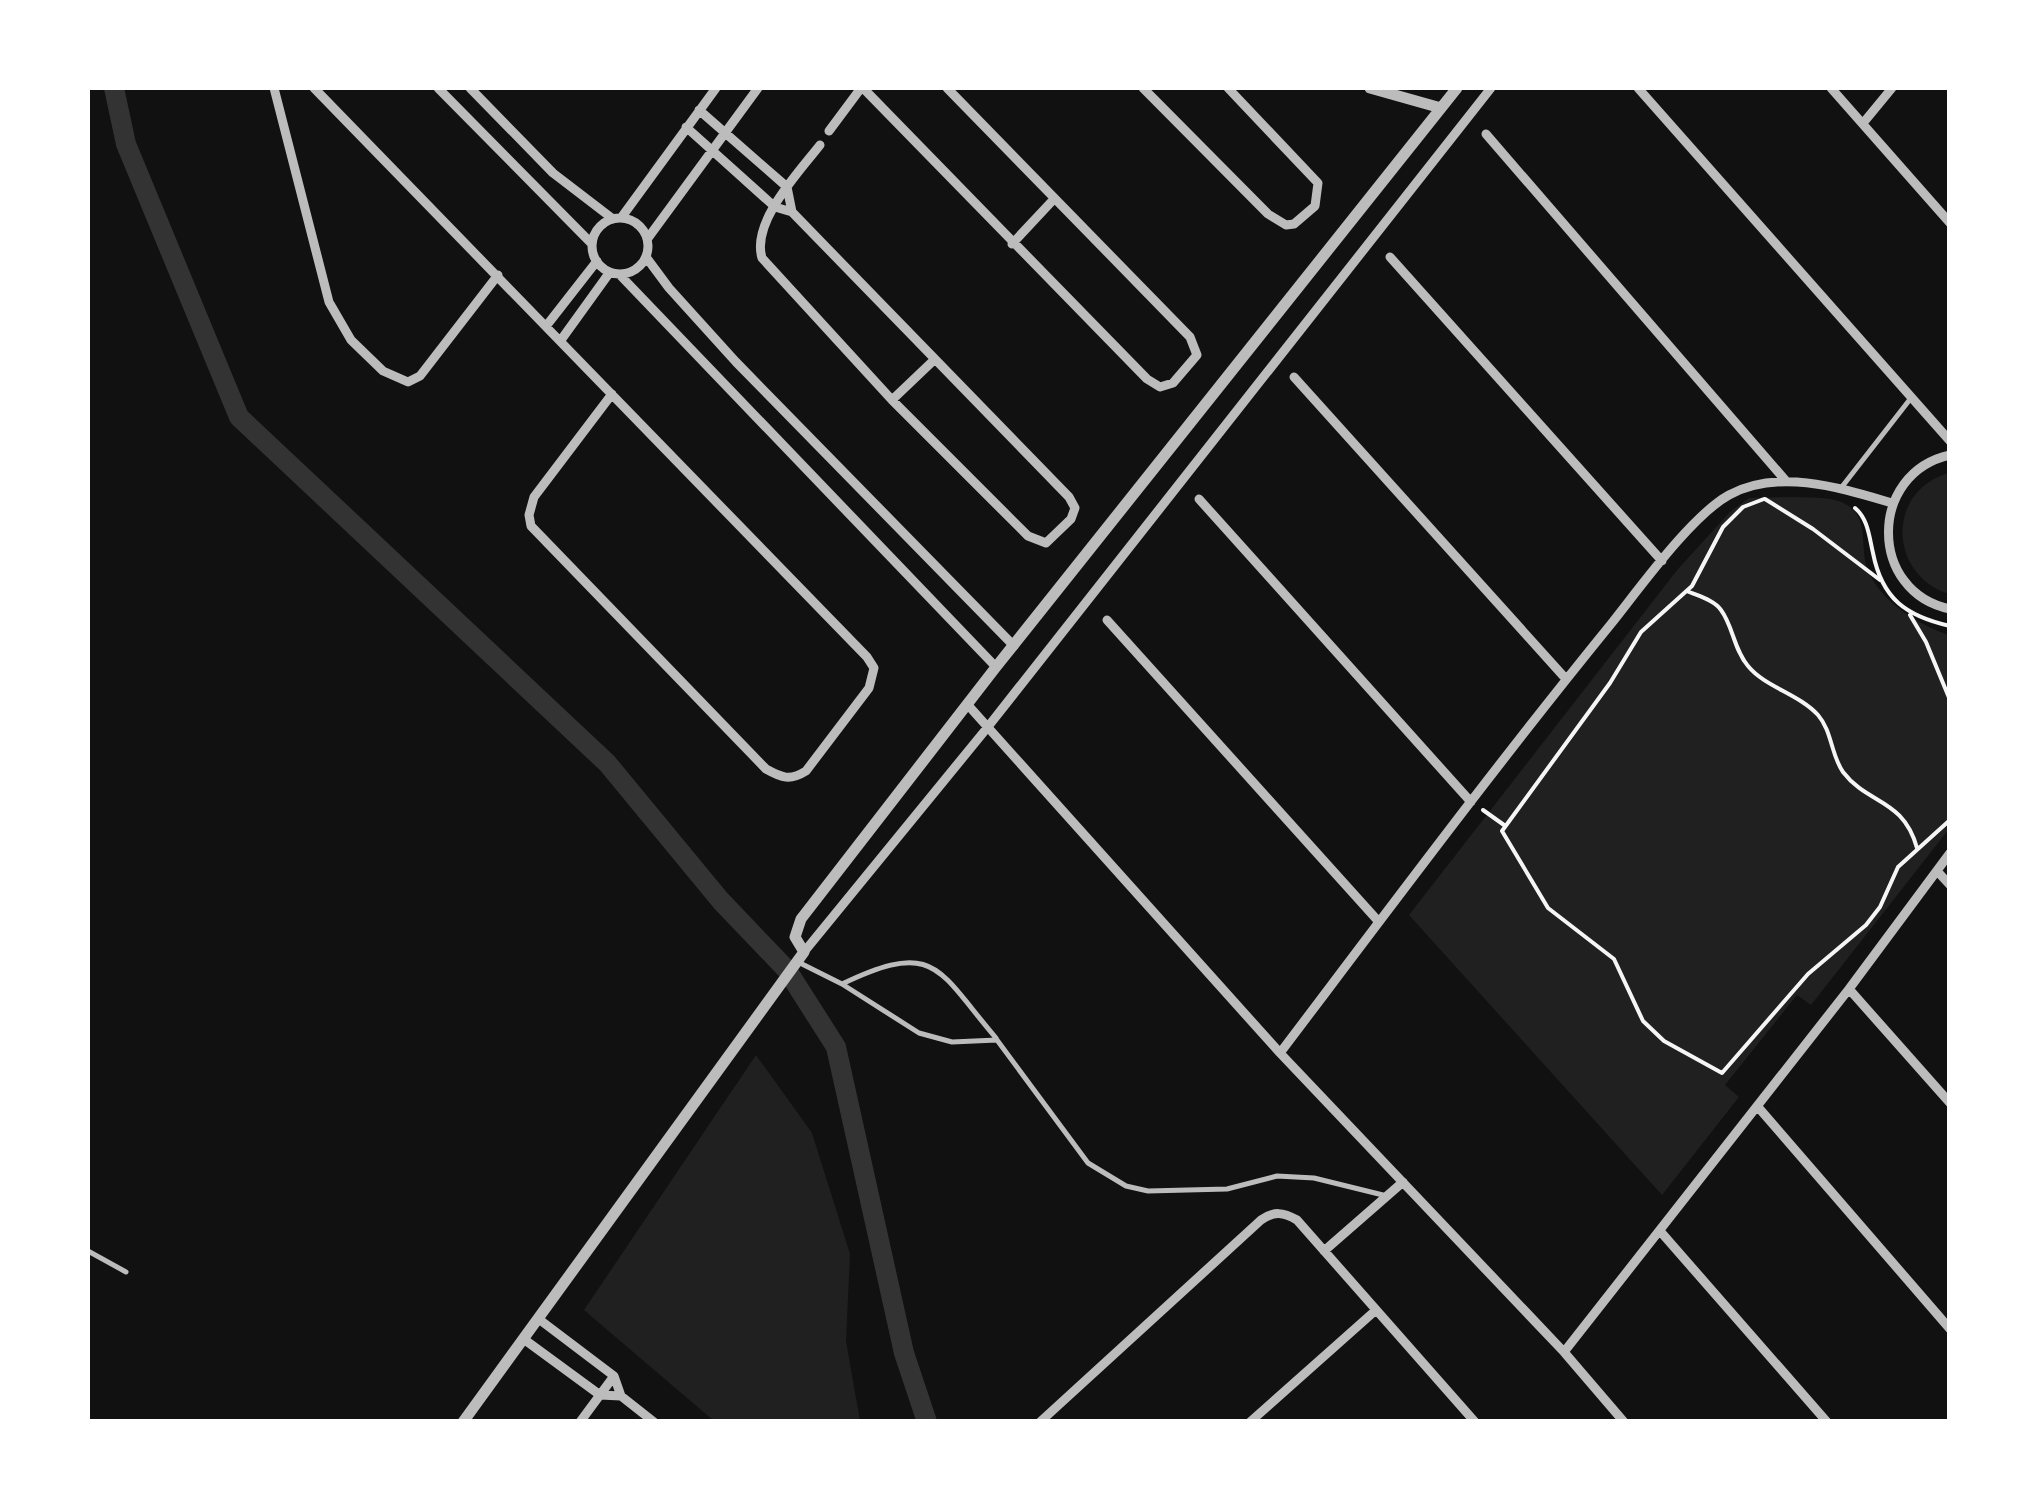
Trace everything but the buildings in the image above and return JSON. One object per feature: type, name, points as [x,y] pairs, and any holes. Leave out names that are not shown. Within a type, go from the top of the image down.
[{"type":"street","points":[[274,88],[329,302],[351,340],[383,371],[408,382],[420,376],[498,274]]},
{"type":"street","points":[[314,88],[498,274],[867,656],[874,668],[869,688],[806,772],[793,779],[781,778],[766,769],[531,526],[529,514],[534,497],[612,394]]},
{"type":"street","points":[[438,88],[592,244],[596,261],[614,273],[996,667]]},
{"type":"street","points":[[470,88],[552,173],[617,218],[632,220],[648,238]]},
{"type":"street","points":[[592,244],[599,228],[617,218],[716,88]]},
{"type":"street","points":[[561,340],[614,273],[640,266],[646,257],[648,238],[758,88]]},
{"type":"street","points":[[828,131],[862,88],[1147,379],[1160,387],[1173,382],[1196,355],[1190,337],[947,88]]},
{"type":"street","points":[[1143,88],[1268,214],[1286,226],[1294,224],[1314,206],[1318,184],[1228,88]]},
{"type":"street","points":[[1370,88],[1441,108]]},
{"type":"street","points":[[797,962],[795,937],[801,919],[996,667],[1457,88]]},
{"type":"street","points":[[463,1422],[797,962],[987,728],[1491,88]]},
{"type":"street","points":[[1638,88],[1950,441]]},
{"type":"street","points":[[1831,88],[1950,223]]},
{"type":"street","points":[[1864,122],[1892,88]]},
{"type":"street","points":[[699,110],[787,188],[792,212]]},
{"type":"street","points":[[686,127],[775,207],[792,212],[1073,502],[1071,519],[1051,540],[1040,543],[1028,536],[768,268],[759,248],[763,228],[775,207],[787,188],[820,145]]},
{"type":"street","points":[[1486,134],[1786,480]]},
{"type":"street","points":[[1012,244],[1054,199]]},
{"type":"street","points":[[646,257],[736,362],[1014,646]]},
{"type":"street","points":[[1390,257],[1662,561]]},
{"type":"street","points":[[547,325],[596,261]]},
{"type":"street","points":[[892,400],[934,360]]},
{"type":"street","points":[[1294,377],[1566,679]]},
{"type":"street","points":[[804,466],[822,449]]},
{"type":"street","points":[[1950,455],[1921,467],[1905,481],[1892,503],[1886,527],[1889,552],[1899,576],[1916,594],[1938,607],[1950,609]]},
{"type":"street","points":[[1280,1053],[1566,679],[1662,561],[1710,509],[1751,486],[1786,480],[1892,503]]},
{"type":"street","points":[[1199,499],[1471,802]]},
{"type":"street","points":[[1107,620],[1379,922]]},
{"type":"street","points":[[967,704],[1280,1053],[1564,1352],[1624,1422]]},
{"type":"street","points":[[1564,1352],[1758,1107],[1950,853]]},
{"type":"street","points":[[1937,871],[1950,885]]},
{"type":"street","points":[[1849,989],[1950,1103]]},
{"type":"street","points":[[1758,1107],[1950,1329]]},
{"type":"street","points":[[1324,1251],[1402,1182]]},
{"type":"street","points":[[1040,1422],[1261,1220],[1270,1214],[1284,1213],[1296,1220],[1472,1421]]},
{"type":"street","points":[[1660,1231],[1827,1422]]},
{"type":"street","points":[[1250,1422],[1376,1310]]},
{"type":"street","points":[[540,1320],[614,1376],[621,1396],[654,1422]]},
{"type":"street","points":[[525,1340],[600,1395],[621,1396]]},
{"type":"street","points":[[580,1422],[614,1376]]},
{"type":"lane","points":[[1840,490],[1912,396]]},
{"type":"lane","points":[[842,984],[883,964],[915,960],[937,969],[997,1040],[1088,1162],[1126,1186],[1148,1190],[1227,1189],[1277,1176],[1314,1178],[1387,1196]]},
{"type":"lane","points":[[797,962],[842,984],[919,1033],[952,1042],[997,1040]]},
{"type":"lane","points":[[88,1250],[126,1272]]},
{"type":"path","points":[[1780,494],[1743,507],[1723,527],[1687,592],[1641,632],[1610,683],[1502,832],[1548,908],[1614,959],[1643,1022],[1664,1041],[1722,1074],[1808,974],[1866,924],[1880,907],[1898,868],[1950,820]]},
{"type":"path","points":[[1765,499],[1852,556],[1884,583],[1926,642],[1950,700]]},
{"type":"path","points":[[1851,504],[1861,512],[1869,530],[1876,567],[1884,583]]},
{"type":"path","points":[[1687,592],[1722,611],[1730,636],[1749,668],[1818,716],[1842,770],[1894,809],[1911,827],[1917,848]]},
{"type":"path","points":[[1910,615],[1950,626]]},
{"type":"path","points":[[1471,802],[1506,826]]},
{"type":"shaded area","points":[[1950,473],[1949,594],[1929,584],[1915,570],[1902,533],[1905,514],[1914,497],[1928,483]]},
{"type":"shaded area","points":[[1749,498],[1835,500],[1854,511],[1861,525],[1867,568],[1880,591],[1913,618],[1949,635],[1949,829],[1811,1005],[1797,995],[1725,1085],[1739,1097],[1662,1195],[1409,915],[1678,569],[1730,512]]},
{"type":"shaded area","points":[[756,1055],[812,1133],[850,1254],[846,1341],[860,1421],[714,1421],[584,1310]]},
{"type":"waterway","points":[[114,88],[126,144],[239,417],[607,763],[721,901],[787,970],[836,1047],[904,1353],[927,1422]]}]
